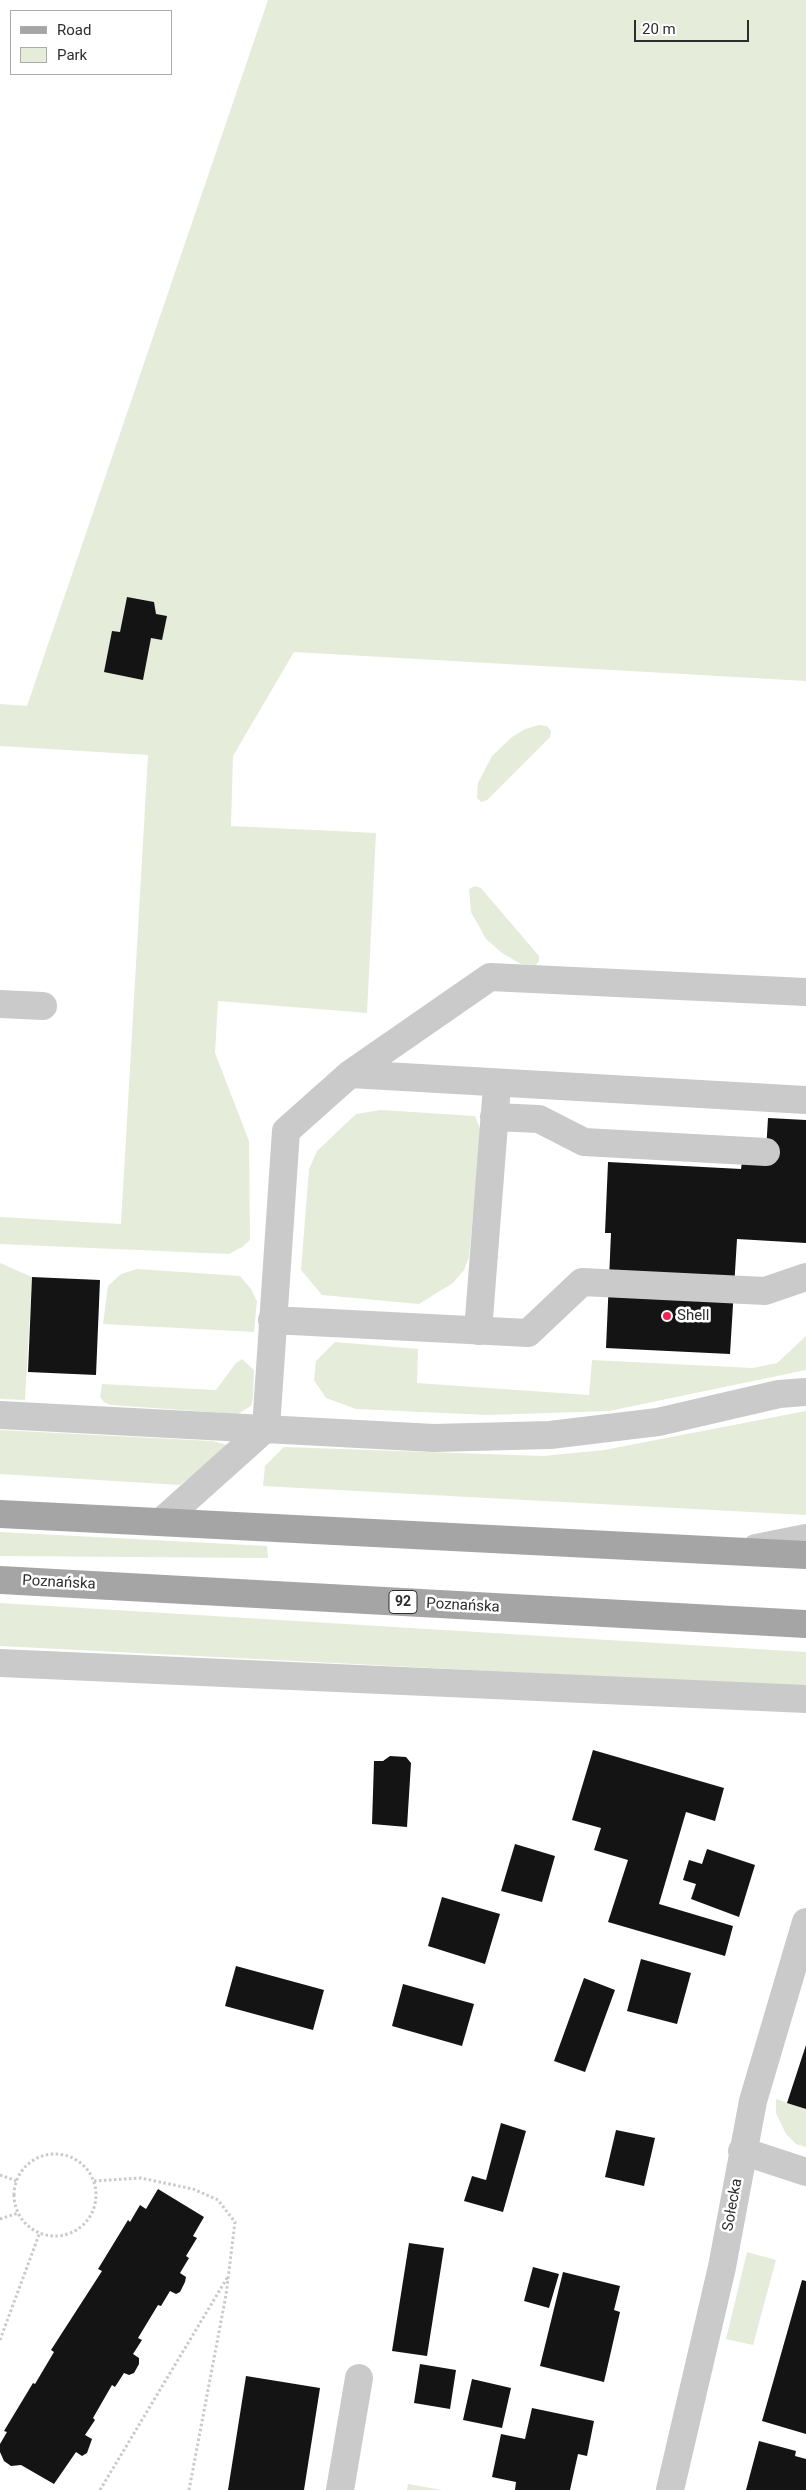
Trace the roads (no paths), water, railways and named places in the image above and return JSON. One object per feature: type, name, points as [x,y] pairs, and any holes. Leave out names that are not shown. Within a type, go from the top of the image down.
[{"type":"main road","points":[[0,1514],[806,1555]]},
{"type":"main road","name":"Poznańska","points":[[0,1580],[806,1624]]},
{"type":"street","points":[[161,1522],[266,1428],[286,1131],[350,1074],[490,977],[806,992]]},
{"type":"street","points":[[0,1004],[43,1006]]},
{"type":"street","points":[[350,1074],[806,1100]]},
{"type":"street","points":[[478,1330],[497,1082]]},
{"type":"street","points":[[494,1117],[539,1120],[584,1142],[766,1152]]},
{"type":"street","points":[[272,1320],[528,1333],[582,1282],[765,1291],[806,1277]]},
{"type":"street","points":[[0,1415],[434,1438],[550,1435],[658,1422],[779,1394],[806,1392]]},
{"type":"street","points":[[735,1552],[806,1538]]},
{"type":"street","points":[[0,1663],[806,1699]]},
{"type":"street","name":"Sołecka","points":[[670,2490],[722,2267],[753,2101],[806,1922]]},
{"type":"street","points":[[742,2152],[806,2172]]},
{"type":"street","points":[[340,2490],[359,2378]]},
{"type":"place","name":"Shell","points":[[667,1316]]}]
